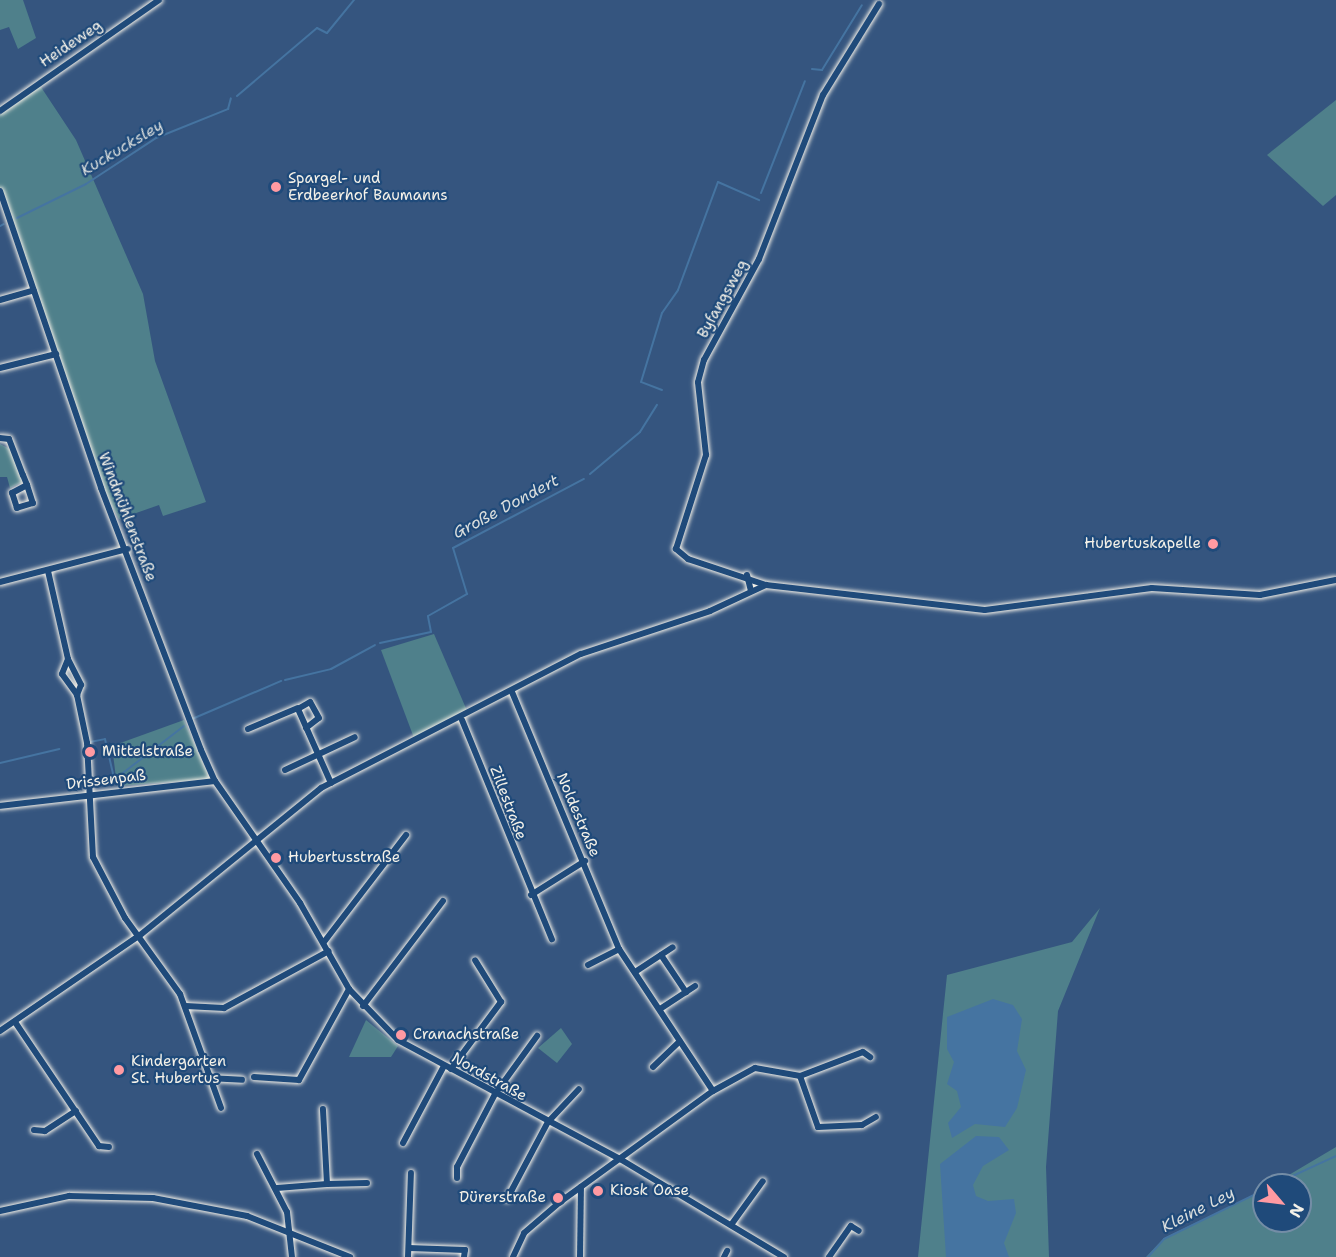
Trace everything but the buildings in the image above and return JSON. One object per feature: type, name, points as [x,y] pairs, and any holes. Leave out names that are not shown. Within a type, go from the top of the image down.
[{"type":"street","name":"Heideweg","points":[[0,111],[159,0]]},
{"type":"street","name":"Byfangsweg","points":[[766,585],[747,575],[688,559],[676,549],[705,455],[706,425],[698,390],[701,367],[759,259],[823,95],[879,4]]},
{"type":"street","name":"Windmühlenstraße","points":[[0,191],[101,488],[128,549],[215,781],[258,838]]},
{"type":"street","points":[[0,300],[34,290]]},
{"type":"street","points":[[0,368],[56,354]]},
{"type":"street","points":[[0,438],[9,439],[27,485]]},
{"type":"street","points":[[0,582],[128,549]]},
{"type":"street","points":[[48,571],[68,659],[81,685],[77,695]]},
{"type":"street","points":[[747,575],[751,591]]},
{"type":"street","points":[[0,1031],[138,936],[258,838],[332,783],[462,720],[581,654],[710,611],[766,585],[827,588],[985,610],[1152,588],[1260,595],[1336,580]]},
{"type":"street","points":[[68,659],[62,674],[77,695],[89,793],[91,843],[101,879],[186,1006],[207,1078],[221,1108]]},
{"type":"street","name":"Noldestraße","points":[[512,692],[585,861],[619,949],[713,1091]]},
{"type":"street","points":[[248,729],[311,702],[319,718],[306,728]]},
{"type":"street","points":[[298,708],[332,783]]},
{"type":"street","name":"Zillestraße","points":[[462,720],[531,895],[552,939]]},
{"type":"street","points":[[285,770],[355,737]]},
{"type":"street","name":"Drissenpaß","points":[[0,806],[89,793],[215,781]]},
{"type":"street","points":[[324,942],[406,835]]},
{"type":"street","name":"Nordstraße","points":[[258,838],[324,942],[349,988],[363,1006],[398,1040],[620,1159],[784,1257]]},
{"type":"street","points":[[531,895],[585,861]]},
{"type":"street","points":[[363,1006],[443,901]]},
{"type":"street","points":[[635,972],[673,947]]},
{"type":"street","points":[[588,965],[619,949]]},
{"type":"street","points":[[186,1006],[224,1008],[328,951]]},
{"type":"street","points":[[662,955],[686,992]]},
{"type":"street","points":[[403,1143],[448,1067],[501,1002],[475,960]]},
{"type":"street","points":[[660,1009],[695,986]]},
{"type":"street","points":[[254,1077],[299,1080],[349,988]]},
{"type":"street","points":[[15,1022],[99,1146],[109,1147]]},
{"type":"street","points":[[457,1178],[457,1167],[495,1094],[537,1036]]},
{"type":"street","points":[[653,1066],[680,1041]]},
{"type":"street","points":[[513,1257],[524,1233],[581,1186],[713,1091],[754,1068],[800,1076],[863,1052],[870,1057]]},
{"type":"street","points":[[800,1076],[818,1127],[862,1125],[876,1117]]},
{"type":"street","points":[[207,1078],[242,1080]]},
{"type":"street","points":[[507,1199],[548,1122],[579,1089]]},
{"type":"street","points":[[323,1109],[327,1184]]},
{"type":"street","points":[[34,1130],[45,1131],[76,1111]]},
{"type":"street","points":[[257,1154],[277,1188],[291,1230],[292,1257]]},
{"type":"street","points":[[408,1257],[411,1173]]},
{"type":"street","points":[[731,1225],[763,1181]]},
{"type":"street","points":[[277,1188],[367,1183]]},
{"type":"street","points":[[580,1257],[581,1186]]},
{"type":"street","points":[[0,1211],[69,1196],[132,1195],[207,1206],[291,1230],[350,1257]]},
{"type":"street","points":[[829,1257],[851,1226],[859,1231]]},
{"type":"street","points":[[409,1248],[465,1250],[464,1257]]},
{"type":"green space","points":[[0,0],[23,0],[36,38],[18,49],[9,27],[0,30]]},
{"type":"green space","points":[[39,84],[76,140],[143,294],[155,361],[206,502],[163,516],[159,505],[119,519],[101,488],[0,192],[0,114]]},
{"type":"green space","points":[[1336,100],[1336,195],[1323,206],[1267,155]]},
{"type":"green space","points":[[0,444],[10,449],[22,482],[10,488],[7,477],[0,477]]},
{"type":"green space","points":[[434,634],[468,713],[414,738],[381,650]]},
{"type":"green space","points":[[184,720],[210,779],[117,786],[112,746]]},
{"type":"green space","points":[[1100,908],[1058,1011],[1046,1167],[1049,1257],[918,1257],[947,975],[1072,942]]},
{"type":"green space","points":[[366,1020],[398,1046],[391,1057],[349,1057]]},
{"type":"green space","points":[[561,1028],[572,1044],[557,1063],[538,1048]]},
{"type":"green space","points":[[1336,1147],[1336,1257],[1146,1257],[1164,1238],[1252,1196],[1252,1233],[1312,1233],[1312,1173],[1292,1173]]},
{"type":"water","points":[[993,999],[1013,1005],[1022,1019],[1017,1051],[1026,1070],[1017,1108],[1005,1127],[975,1124],[952,1138],[948,1123],[961,1107],[957,1091],[947,1084],[954,1062],[947,1049],[947,1017]]},
{"type":"water","points":[[976,1136],[999,1137],[1009,1150],[983,1166],[973,1185],[976,1196],[988,1201],[1014,1199],[1016,1213],[1004,1243],[1009,1257],[946,1257],[940,1164]]},
{"type":"waterway","name":"Kuckucksley","points":[[237,96],[317,28],[327,33],[354,0]]},
{"type":"waterway","name":"Große Dondert","points":[[812,69],[822,70],[862,5]]},
{"type":"waterway","name":"Große Dondert","points":[[761,193],[805,81]]},
{"type":"waterway","name":"Kuckucksley","points":[[17,218],[86,184],[156,138],[228,109],[231,98]]},
{"type":"waterway","name":"Große Dondert","points":[[662,390],[641,382],[662,313],[678,290],[718,182],[759,200]]},
{"type":"waterway","name":"Kuckucksley","points":[[0,226],[4,224]]},
{"type":"waterway","name":"Große Dondert","points":[[590,474],[640,432],[657,405]]},
{"type":"waterway","name":"Große Dondert","points":[[380,643],[431,632],[428,616],[467,594],[453,548],[584,479]]},
{"type":"waterway","points":[[285,680],[331,669],[375,645]]},
{"type":"waterway","points":[[192,719],[281,681]]},
{"type":"waterway","points":[[90,742],[105,739],[113,775],[119,776],[184,726]]},
{"type":"waterway","points":[[0,763],[59,749]]},
{"type":"waterway","name":"Kleine Ley","points":[[1299,1173],[1336,1156]]},
{"type":"waterway","name":"Kleine Ley","points":[[1148,1257],[1164,1239],[1252,1196]]},
{"type":"place","name":"Spargel- und Erdbeerhof Baumanns","points":[[276,187]]},
{"type":"place","name":"Hubertuskapelle","points":[[1213,544]]},
{"type":"place","name":"Mittelstraße","points":[[90,752]]},
{"type":"place","name":"Hubertusstraße","points":[[276,858]]},
{"type":"place","name":"Cranachstraße","points":[[401,1035]]},
{"type":"place","name":"Kindergarten St. Hubertus","points":[[119,1070]]},
{"type":"place","name":"Kiosk Oase","points":[[598,1191]]},
{"type":"place","name":"Dürerstraße","points":[[558,1198]]}]
